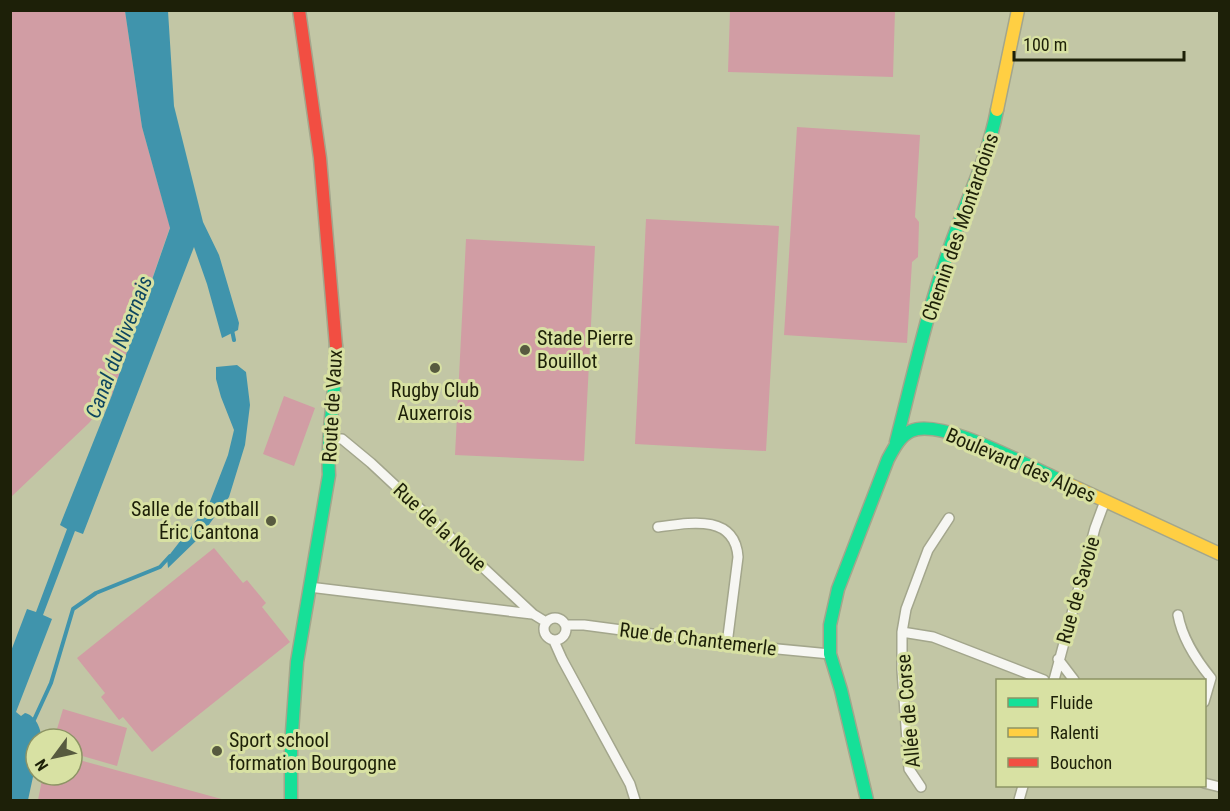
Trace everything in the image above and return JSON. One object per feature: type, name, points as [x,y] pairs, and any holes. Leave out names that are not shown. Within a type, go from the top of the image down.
[{"type":"street","name":"Route de Vaux","points":[[291,801],[294,697],[309,587],[329,475],[328,458],[337,372],[336,336],[320,158],[298,10]]},
{"type":"street","name":"Chemin des Montardoins","points":[[896,442],[932,303],[951,244],[983,164],[995,121],[1018,10]]},
{"type":"street","name":"Boulevard des Alpes","points":[[896,442],[906,434],[921,428],[963,436],[1220,554]]},
{"type":"street","name":"Rue de la Noue","points":[[331,439],[342,439],[371,463],[533,614],[546,622]]},
{"type":"street","points":[[867,801],[841,690],[830,654],[830,623],[838,589],[896,442]]},
{"type":"street","name":"Rue de Savoie","points":[[1054,679],[1095,528],[1105,501]]},
{"type":"street","name":"Allée de Corse","points":[[921,787],[909,769],[902,670],[902,632],[906,609],[928,550],[949,518]]},
{"type":"street","points":[[658,526],[694,522],[709,524],[722,528],[734,540],[738,548],[738,557],[727,644]]},
{"type":"street","points":[[309,587],[533,614]]},
{"type":"street","points":[[1178,615],[1180,627],[1204,669],[1215,678],[1206,698]]},
{"type":"street","points":[[554,641],[561,639],[565,634],[566,625],[557,618],[546,622],[543,631],[554,641],[630,784],[635,801]]},
{"type":"street","name":"Rue de Chantemerle","points":[[566,625],[584,625],[727,644],[830,654]]},
{"type":"street","name":"Allée de Corse","points":[[902,632],[933,637],[1039,679]]},
{"type":"street","points":[[1058,659],[1073,679]]},
{"type":"shaded area","points":[[11,11],[125,11],[142,127],[170,227],[112,395],[89,423],[11,497]]},
{"type":"shaded area","points":[[730,11],[895,11],[893,77],[728,72]]},
{"type":"shaded area","points":[[797,127],[920,135],[915,217],[919,222],[918,257],[912,262],[907,343],[784,335]]},
{"type":"shaded area","points":[[646,219],[779,226],[766,451],[635,444]]},
{"type":"shaded area","name":"Stade Pierre Bouillot","points":[[466,239],[595,246],[584,461],[455,455]]},
{"type":"shaded area","points":[[284,396],[315,408],[294,466],[263,454]]},
{"type":"shaded area","points":[[214,548],[243,583],[247,580],[266,603],[262,607],[290,642],[152,752],[123,717],[119,720],[101,697],[105,693],[77,658]]},
{"type":"shaded area","points":[[63,709],[127,728],[117,766],[84,756],[84,727],[58,727]]},
{"type":"shaded area","points":[[84,761],[225,800],[38,800],[41,787],[84,787]]},
{"type":"water","points":[[125,11],[168,11],[174,106],[203,222],[219,255],[239,323],[238,330],[222,338],[194,247],[83,534],[75,531],[43,615],[52,619],[16,712],[21,716],[25,713],[29,714],[39,727],[24,727],[24,787],[31,787],[28,800],[11,800],[11,651],[27,609],[36,612],[67,529],[60,525],[112,395],[170,228],[142,127]]},
{"type":"water","points":[[237,365],[246,372],[250,405],[245,445],[229,497],[200,537],[168,568],[167,558],[209,504],[228,455],[234,430],[221,397],[216,379],[216,367]]},
{"type":"waterway","points":[[232,330],[234,340]]},
{"type":"waterway","points":[[33,722],[51,683],[73,609],[96,593],[160,567],[170,556]]},
{"type":"traffic: fast","points":[[896,442],[935,293],[983,161],[997,110]]},
{"type":"traffic: fast","points":[[291,800],[291,746],[297,662],[329,475],[328,459],[336,346]]},
{"type":"traffic: fast","points":[[867,800],[841,690],[830,654],[830,625],[838,589],[888,459],[895,447],[911,431],[925,429],[943,431],[985,445],[1060,480]]},
{"type":"traffic: slow","points":[[997,110],[1018,10]]},
{"type":"traffic: slow","points":[[1060,480],[1220,554]]},
{"type":"traffic: jam","points":[[299,10],[320,158],[336,346]]},
{"type":"place","name":"Stade Pierre Bouillot","points":[[525,350]]},
{"type":"place","name":"Rugby Club Auxerrois","points":[[435,368]]},
{"type":"place","name":"Salle de football Éric Cantona","points":[[271,521]]},
{"type":"place","name":"Sport school formation Bourgogne","points":[[217,751]]},
{"type":"water label","name":"Canal du Nivernais","points":[[119,347]]}]
